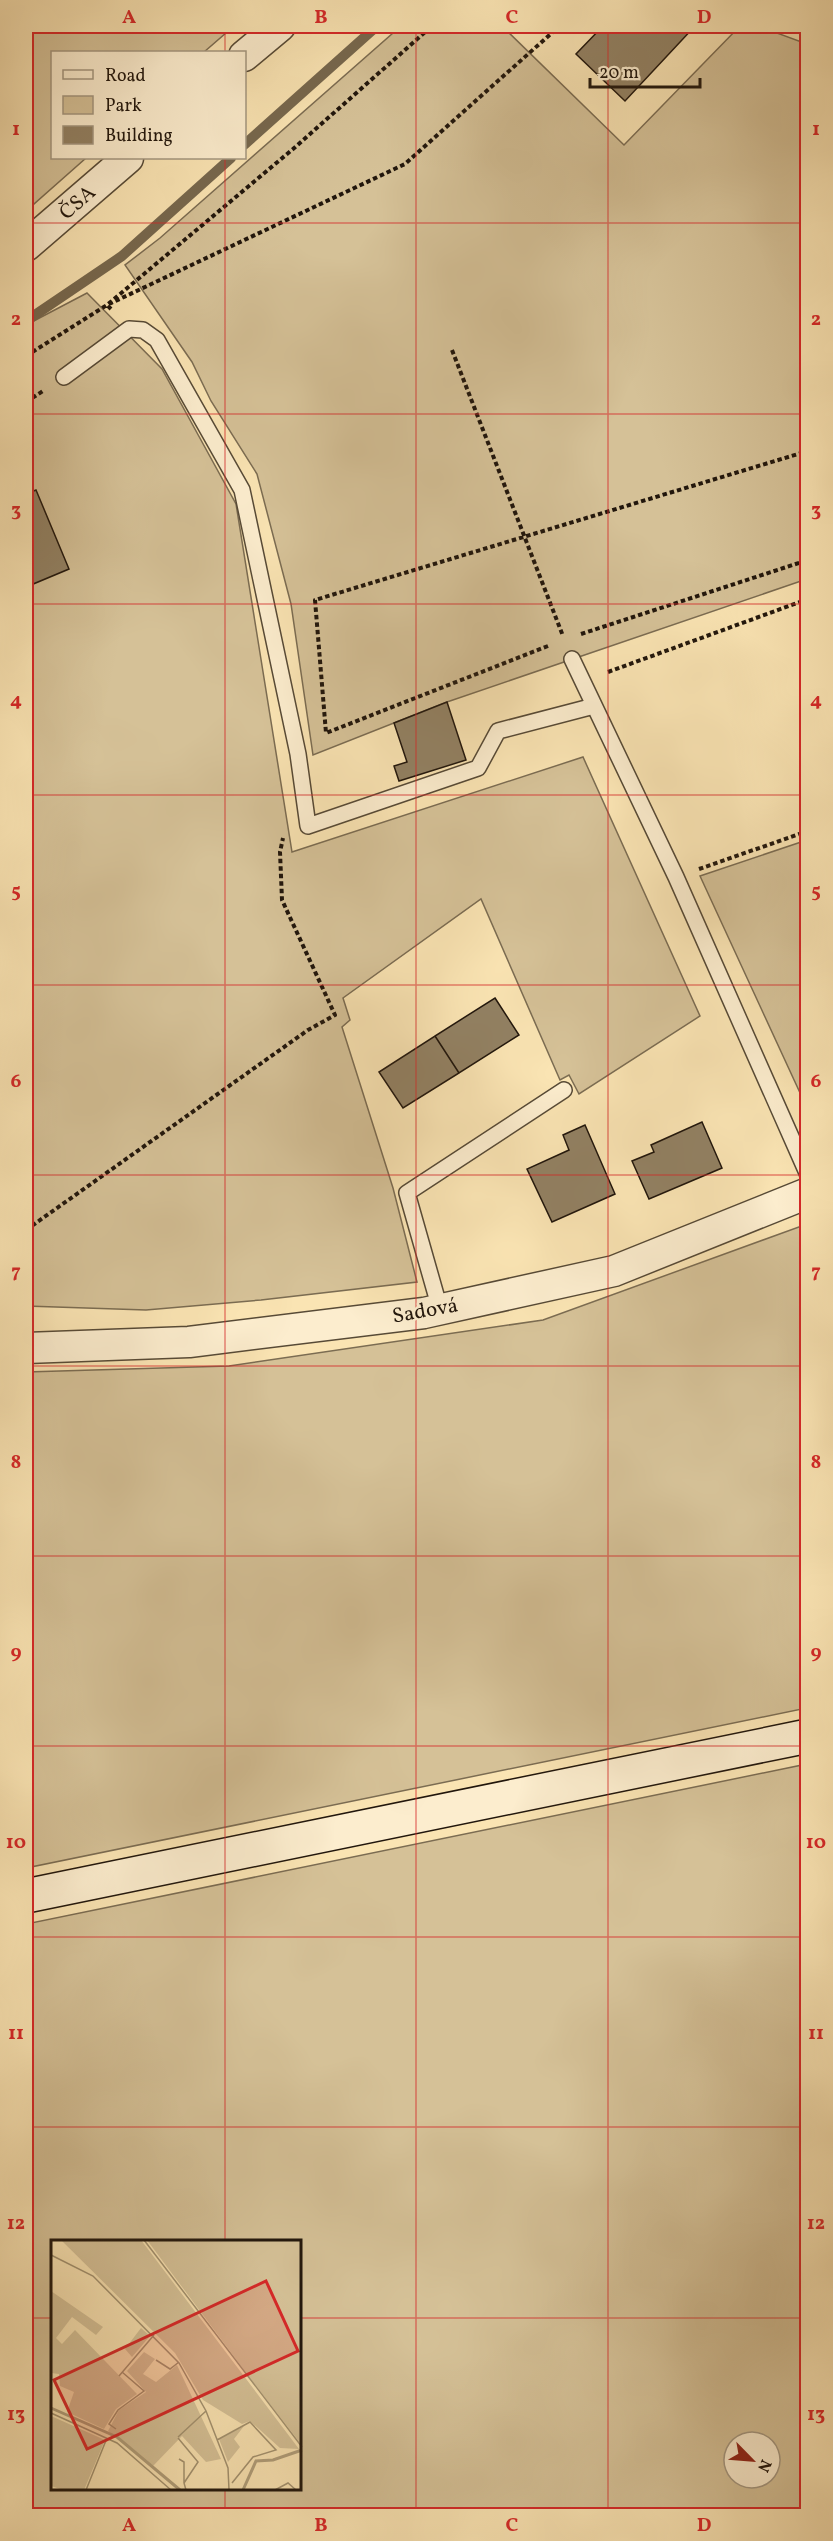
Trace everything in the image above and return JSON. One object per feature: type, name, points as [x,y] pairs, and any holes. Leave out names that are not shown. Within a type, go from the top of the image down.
[{"type":"main road","points":[[26,1896],[807,1736]]},
{"type":"street","points":[[246,54],[280,26]]},
{"type":"street","name":"ČSA","points":[[26,246],[127,159]]},
{"type":"street","name":"Sadová","points":[[26,1348],[189,1342],[440,1309],[614,1271],[807,1193]]},
{"type":"lane","points":[[64,377],[129,328],[143,330],[157,340],[242,490],[298,754],[308,826],[478,768],[498,731],[594,705]]},
{"type":"lane","points":[[572,659],[676,877],[807,1175]]},
{"type":"lane","points":[[440,1309],[407,1193],[564,1090]]},
{"type":"path","points":[[107,305],[293,149],[432,26]]},
{"type":"path","points":[[26,356],[107,305],[405,164],[555,30]]},
{"type":"path","points":[[452,350],[572,659]]},
{"type":"path","points":[[807,463],[806,452],[315,600],[326,734],[564,639],[807,560]]},
{"type":"path","points":[[584,681],[807,599]]},
{"type":"path","points":[[26,1230],[308,1030],[335,1015],[282,900],[280,852],[286,826],[308,826]]},
{"type":"path","points":[[676,877],[807,831]]},
{"type":"green space","points":[[26,26],[234,26],[205,51],[51,51],[51,159],[85,159],[26,211]]},
{"type":"green space","points":[[401,26],[502,26],[624,145],[740,26],[758,26],[807,44],[807,579],[447,702],[313,755],[291,604],[257,474],[211,401],[192,362],[125,265],[160,238]]},
{"type":"green space","points":[[87,293],[162,369],[236,504],[292,852],[583,757],[700,1016],[579,1094],[569,1075],[560,1080],[481,899],[343,998],[350,1020],[342,1027],[393,1188],[417,1282],[261,1300],[146,1310],[26,1306],[26,325]]},
{"type":"green space","points":[[808,840],[807,1108],[700,876]]},
{"type":"green space","points":[[807,1224],[807,1708],[26,1868],[26,1372],[229,1366],[543,1320]]},
{"type":"green space","points":[[807,1764],[807,2515],[26,2515],[26,1924]]},
{"type":"building","points":[[603,26],[695,26],[625,101],[576,54]]},
{"type":"building","points":[[36,490],[69,569],[26,587],[26,494]]},
{"type":"building","points":[[447,702],[466,760],[399,781],[394,766],[407,762],[394,723]]},
{"type":"building","points":[[495,998],[519,1035],[459,1073],[435,1036]]},
{"type":"building","points":[[435,1036],[459,1073],[403,1108],[379,1072]]},
{"type":"building","points":[[702,1122],[722,1168],[649,1199],[632,1161],[654,1152],[651,1145]]},
{"type":"building","points":[[585,1125],[615,1194],[552,1222],[527,1169],[569,1150],[563,1135]]},
{"type":"waterway","points":[[246,143],[377,26]]},
{"type":"waterway","points":[[26,321],[122,256],[230,159]]}]
